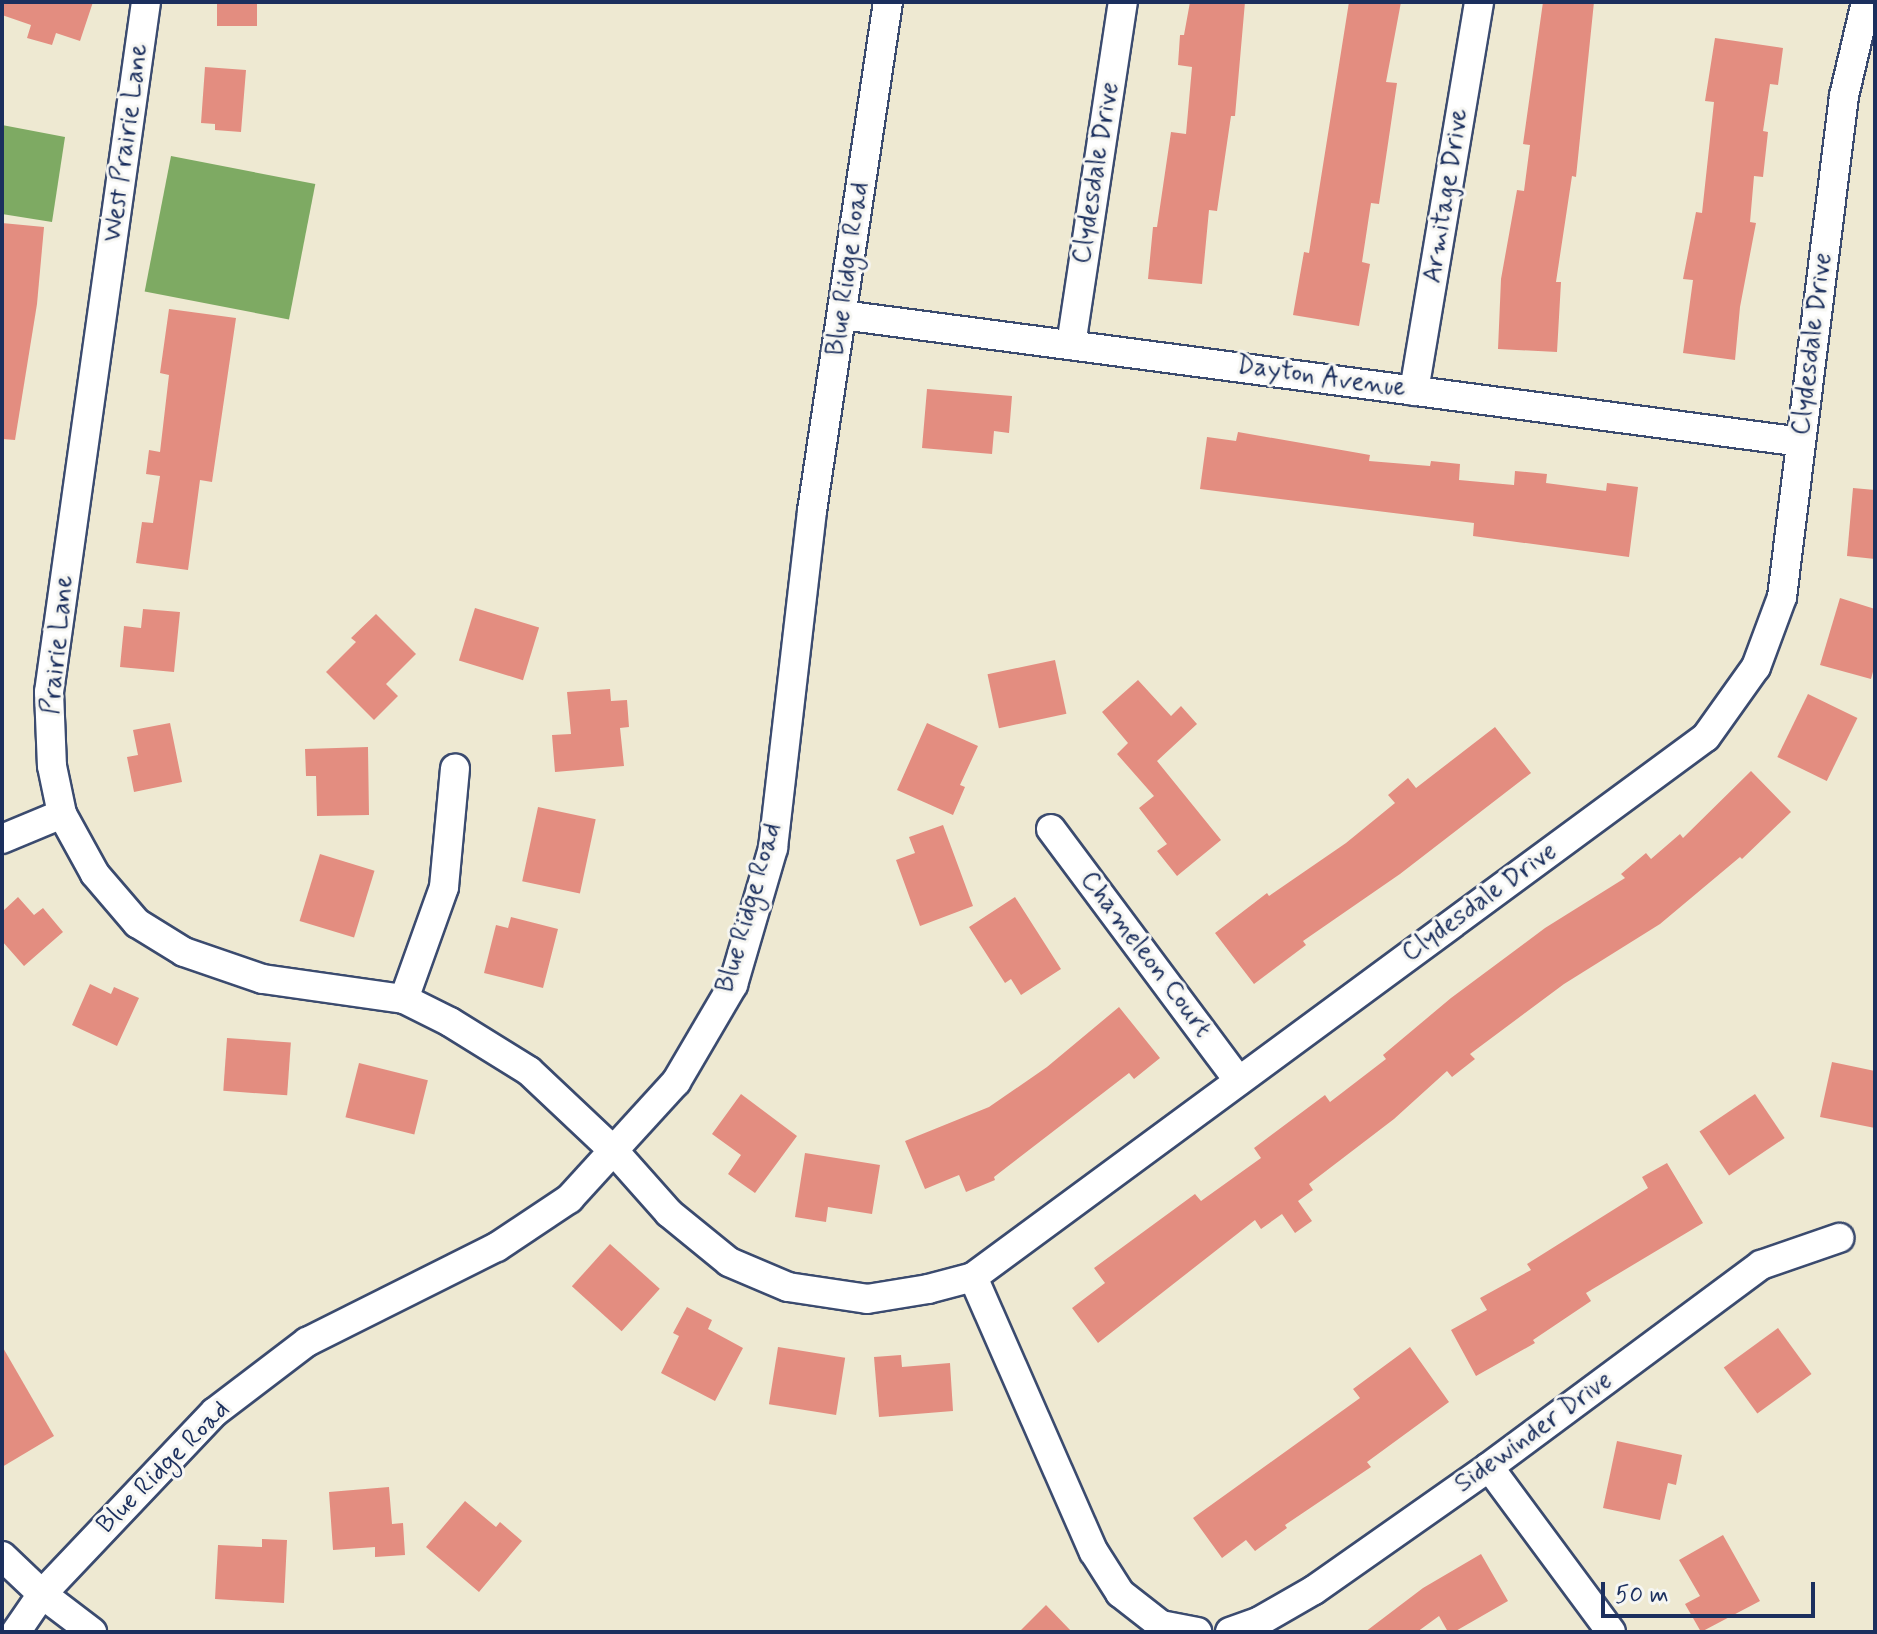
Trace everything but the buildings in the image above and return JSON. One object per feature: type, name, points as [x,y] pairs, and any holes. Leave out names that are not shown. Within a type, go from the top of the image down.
[{"type":"street","name":"West Prairie Lane","points":[[108,284],[146,2]]},
{"type":"street","name":"Blue Ridge Road","points":[[16,1632],[42,1594],[215,1412],[307,1342],[497,1247],[569,1199],[676,1082],[733,985],[773,848],[812,511],[888,2]]},
{"type":"street","name":"Clydesdale Drive","points":[[1071,345],[1123,2]]},
{"type":"street","name":"Armitage Drive","points":[[1414,391],[1479,2]]},
{"type":"street","name":"Clydesdale Drive","points":[[614,1151],[669,1213],[729,1262],[788,1287],[867,1299],[928,1289],[973,1277],[1706,737],[1756,667],[1782,597],[1844,96],[1866,2]]},
{"type":"street","name":"Prairie Lane","points":[[108,284],[49,692],[52,766],[62,814],[95,874],[137,923],[184,952],[263,979],[404,999],[450,1022],[529,1071],[614,1151]]},
{"type":"street","name":"Dayton Avenue","points":[[842,315],[1801,442]]},
{"type":"street","points":[[404,999],[444,887],[455,769]]},
{"type":"street","points":[[2,839],[62,814]]},
{"type":"street","name":"Chameleon Court","points":[[1051,829],[1239,1081]]},
{"type":"street","name":"Sidewinder Drive","points":[[1230,1632],[1260,1621],[1314,1590],[1489,1467],[1761,1265],[1839,1238]]},
{"type":"street","points":[[973,1277],[1100,1563],[1120,1593],[1161,1625],[1197,1632]]},
{"type":"street","points":[[1489,1467],[1611,1632]]},
{"type":"street","points":[[2,1556],[42,1594],[92,1632]]},
{"type":"green space","points":[[2,125],[65,137],[52,222],[2,214]]},
{"type":"green space","points":[[171,156],[315,184],[289,320],[145,291]]}]
